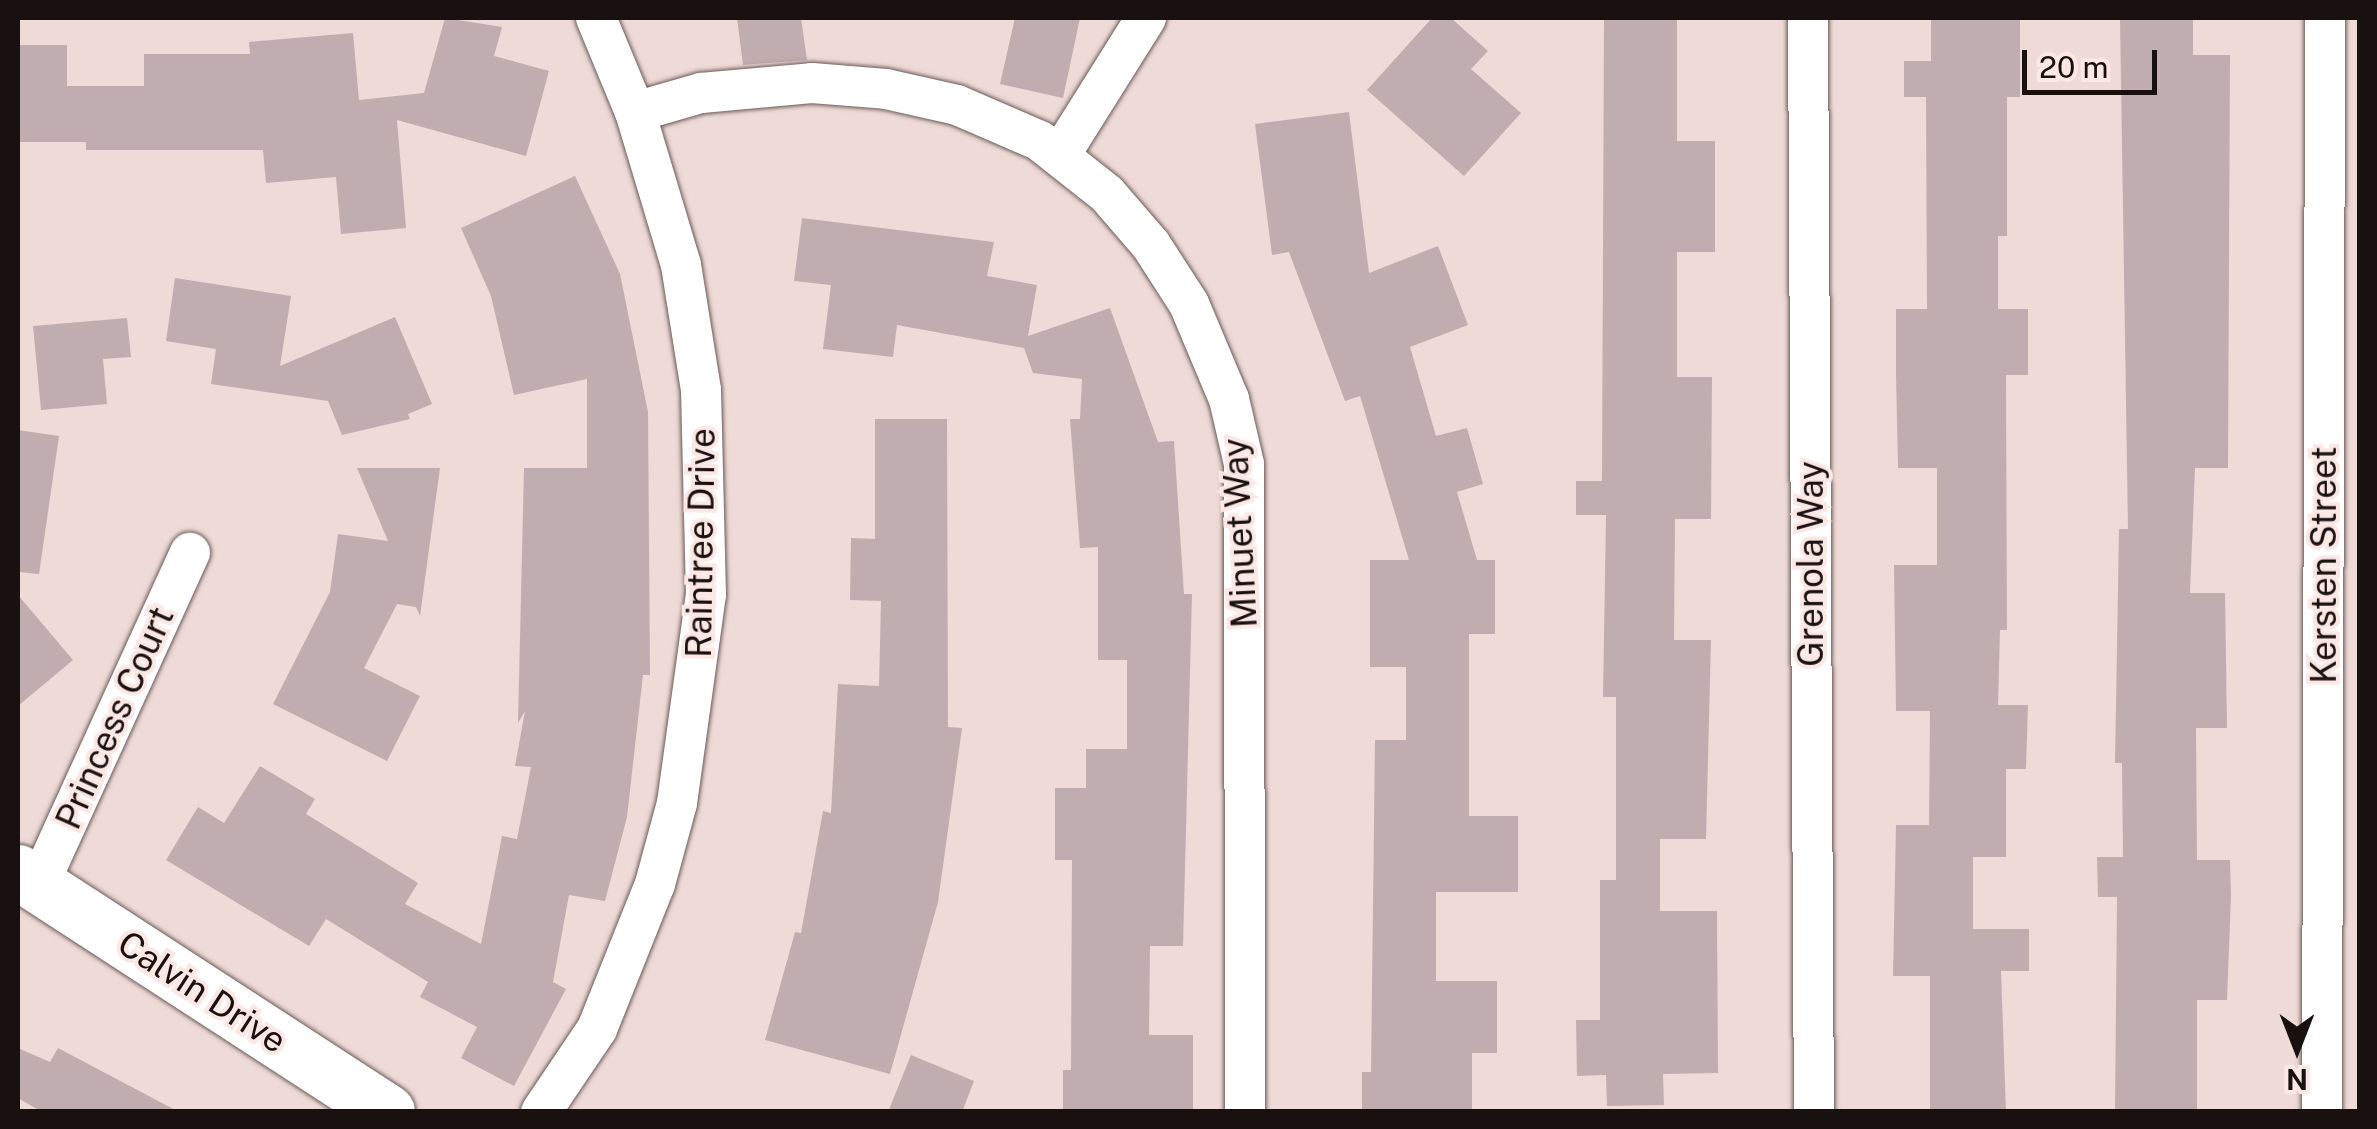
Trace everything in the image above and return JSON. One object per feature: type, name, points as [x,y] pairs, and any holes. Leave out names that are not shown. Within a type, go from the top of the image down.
[{"type":"street","name":"Raintree Drive","points":[[541,1112],[597,1029],[654,884],[699,678],[708,474],[701,390],[681,265],[635,112],[596,18]]},
{"type":"street","points":[[1060,155],[1146,18]]},
{"type":"street","name":"Grenola Way","points":[[1808,18],[1814,1112]]},
{"type":"street","name":"Kersten Street","points":[[2322,1112],[2342,226],[2325,18]]},
{"type":"street","name":"Minuet Way","points":[[635,112],[701,93],[775,84],[886,88],[957,105],[1060,155],[1140,232],[1189,304],[1229,399],[1244,464],[1245,1112]]},
{"type":"street","name":"Princess Court","points":[[28,878],[190,553]]},
{"type":"street","name":"Calvin Drive","points":[[28,878],[386,1112]]},
{"type":"building","points":[[445,18],[502,27],[494,56],[549,71],[526,156],[397,120],[406,228],[341,234],[336,177],[266,183],[263,150],[86,150],[86,142],[18,142],[18,45],[67,45],[67,86],[144,86],[144,54],[250,54],[249,42],[353,33],[359,100],[424,93]]},
{"type":"building","points":[[737,18],[801,18],[807,60],[743,65]]},
{"type":"building","points":[[1015,18],[1080,18],[1063,98],[1000,84]]},
{"type":"building","points":[[1432,18],[1451,18],[1488,51],[1471,69],[1521,113],[1464,176],[1367,90]]},
{"type":"building","points":[[1604,18],[1677,18],[1677,141],[1715,141],[1715,252],[1677,252],[1677,377],[1712,377],[1711,519],[1675,519],[1674,640],[1711,640],[1706,839],[1660,839],[1660,911],[1717,911],[1718,1073],[1663,1074],[1664,1105],[1607,1106],[1606,1075],[1577,1076],[1576,1020],[1600,1020],[1600,880],[1616,880],[1616,697],[1603,697],[1606,515],[1576,515],[1576,481],[1602,481]]},
{"type":"building","points":[[1931,18],[2020,18],[2020,97],[2007,97],[2007,236],[1998,236],[1998,309],[2028,309],[2028,375],[2006,375],[2007,630],[2000,630],[1998,705],[2028,705],[2026,769],[2006,769],[2006,857],[1973,857],[1973,929],[2029,929],[2029,971],[2001,971],[2006,1112],[1930,1112],[1930,976],[1893,976],[1896,825],[1929,825],[1930,711],[1896,711],[1894,565],[1937,565],[1937,468],[1898,468],[1896,375],[1896,309],[1927,309],[1926,97],[1904,97],[1904,61],[1931,61]]},
{"type":"building","points":[[2120,18],[2193,18],[2193,55],[2230,55],[2228,468],[2195,468],[2190,593],[2225,593],[2227,728],[2196,728],[2197,860],[2230,860],[2231,896],[2227,1000],[2197,1000],[2197,1112],[2115,1112],[2117,897],[2098,897],[2097,857],[2123,857],[2122,763],[2115,763],[2119,529],[2128,529]]},
{"type":"building","points":[[1349,112],[1369,273],[1438,246],[1468,325],[1410,347],[1436,436],[1467,428],[1483,484],[1457,492],[1477,560],[1495,560],[1495,634],[1469,634],[1469,816],[1518,816],[1518,892],[1436,892],[1436,981],[1497,981],[1497,1053],[1472,1053],[1472,1112],[1362,1112],[1362,1072],[1371,1072],[1375,740],[1406,740],[1406,667],[1370,667],[1370,560],[1409,560],[1360,396],[1345,401],[1289,252],[1272,255],[1255,124]]},
{"type":"building","points":[[575,176],[620,274],[648,412],[650,675],[643,675],[627,817],[605,901],[569,895],[553,982],[566,989],[514,1086],[461,1058],[477,1027],[420,997],[428,982],[326,919],[309,946],[166,860],[198,807],[224,823],[260,766],[315,799],[306,814],[418,883],[405,904],[481,944],[502,836],[517,839],[531,767],[515,766],[525,711],[518,723],[524,468],[587,468],[587,379],[514,395],[491,296],[461,228]]},
{"type":"building","points":[[802,218],[994,242],[987,276],[1037,285],[1028,336],[1110,308],[1158,442],[1174,441],[1184,594],[1192,594],[1183,946],[1150,946],[1149,1035],[1193,1035],[1193,1112],[1063,1112],[1063,1070],[1071,1070],[1072,860],[1055,860],[1055,788],[1086,788],[1086,749],[1127,749],[1127,660],[1098,660],[1098,547],[1080,548],[1070,419],[1080,419],[1082,379],[1033,373],[1024,348],[897,325],[893,357],[823,349],[831,285],[794,281]]},
{"type":"building","points":[[175,278],[291,296],[280,366],[395,317],[432,404],[408,414],[410,419],[342,435],[328,401],[211,384],[216,349],[166,341]]},
{"type":"building","points":[[127,318],[131,357],[103,359],[107,404],[41,410],[33,326]]},
{"type":"building","points":[[875,419],[947,419],[948,727],[962,728],[938,902],[890,1074],[765,1040],[795,932],[801,933],[823,811],[831,813],[838,684],[879,686],[881,601],[850,600],[851,538],[875,539]]},
{"type":"building","points":[[18,430],[59,436],[39,574],[18,572]]},
{"type":"building","points":[[357,468],[440,468],[420,616],[416,607],[397,604],[364,668],[420,696],[387,761],[273,704],[330,592],[338,534],[388,541]]},
{"type":"building","points":[[18,595],[73,660],[18,706]]},
{"type":"building","points":[[18,1048],[50,1062],[58,1048],[179,1112],[42,1112],[18,1098]]},
{"type":"building","points":[[911,1055],[974,1081],[962,1112],[888,1112]]}]
